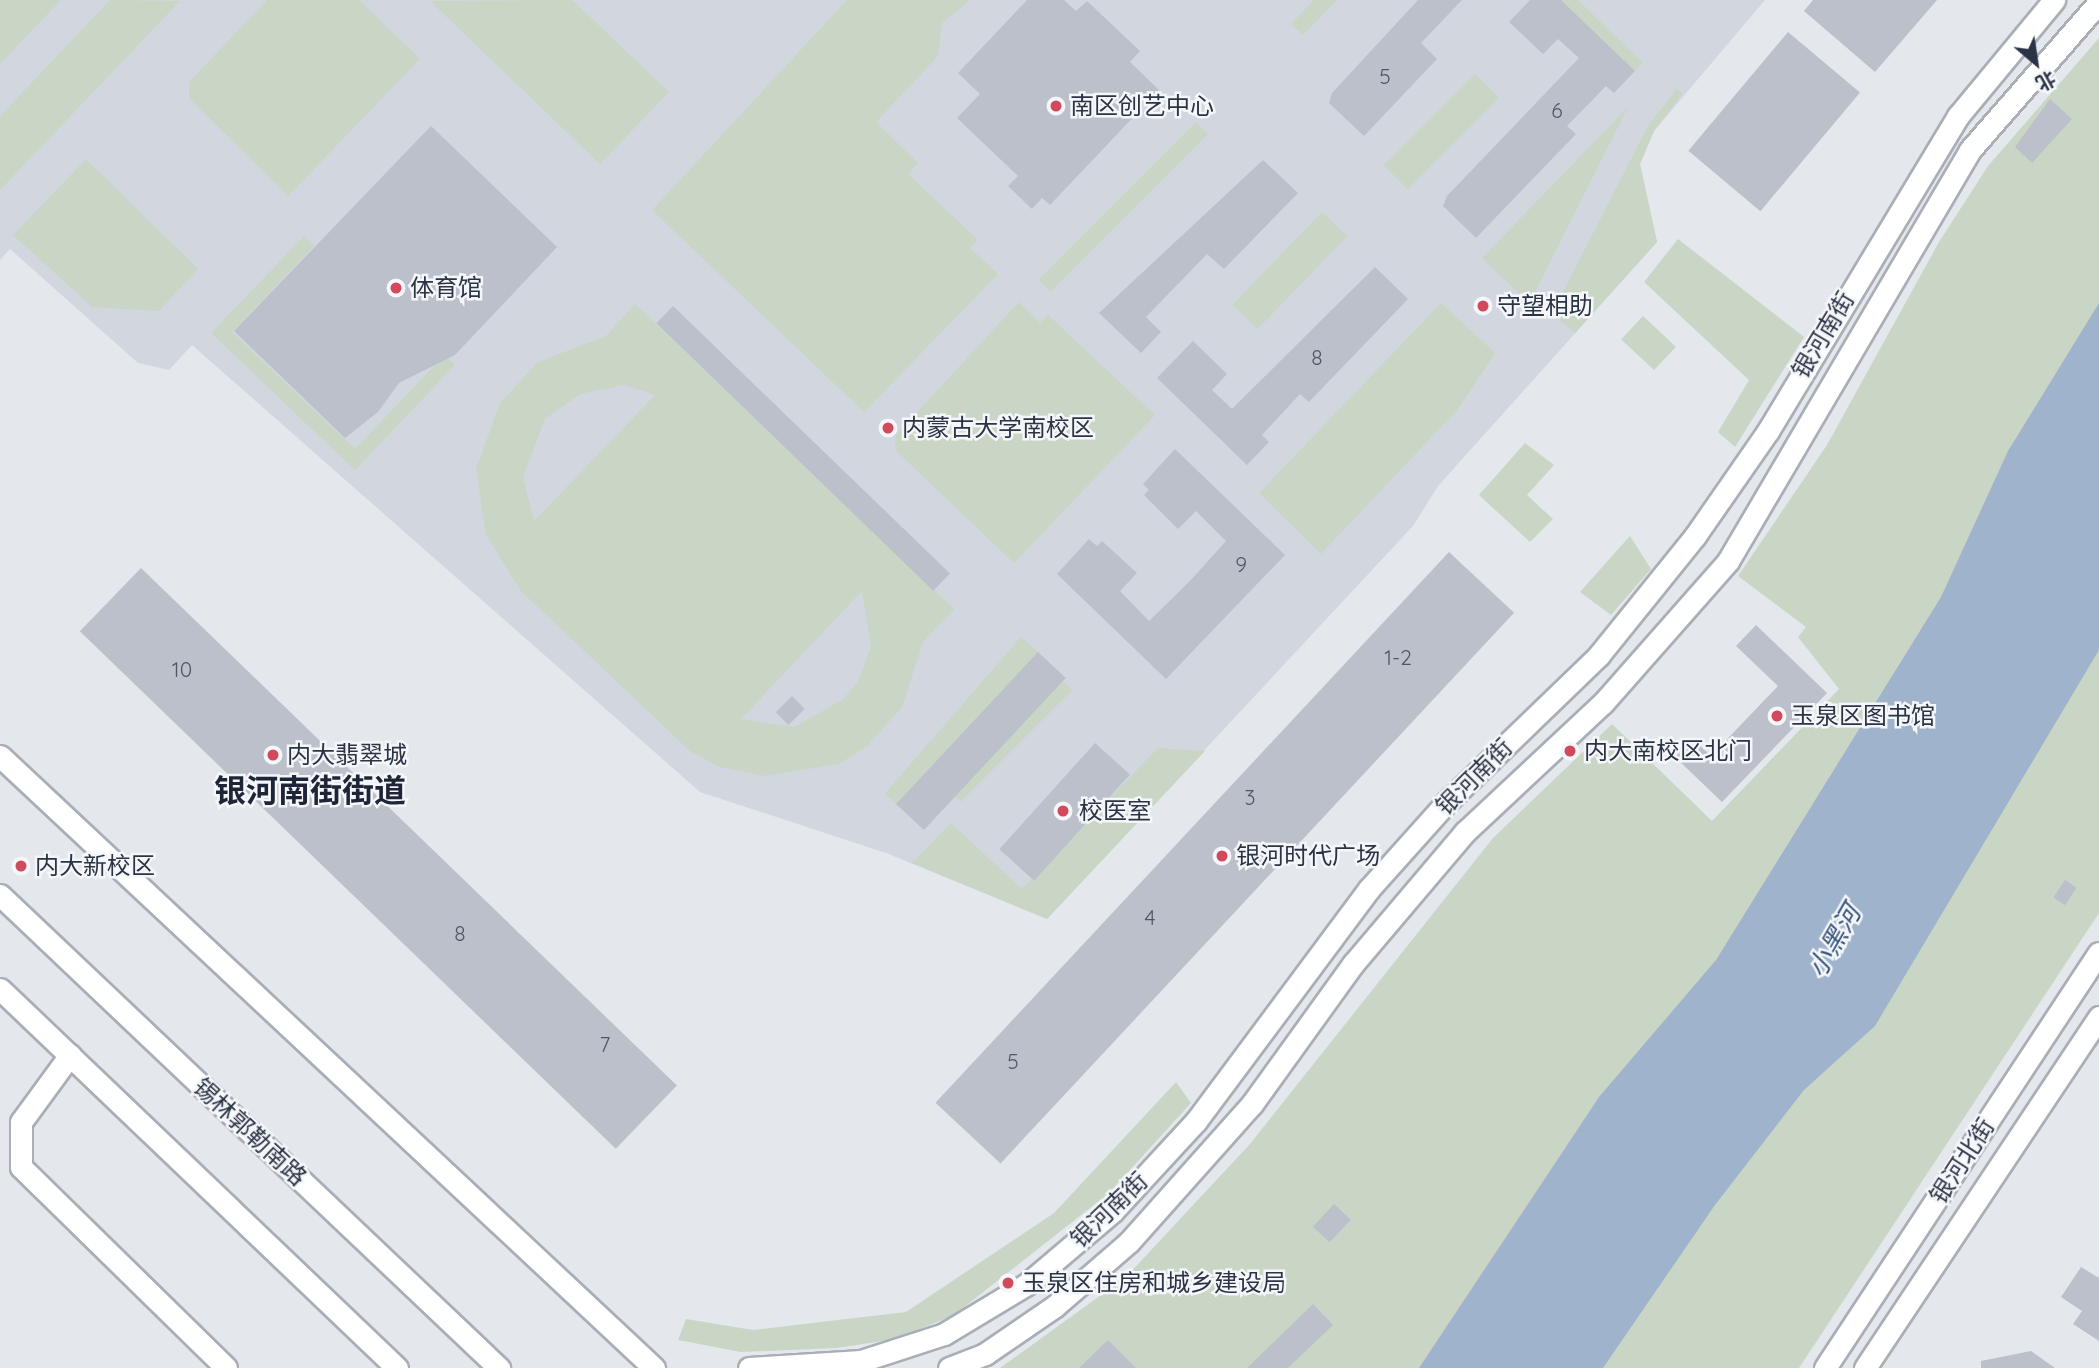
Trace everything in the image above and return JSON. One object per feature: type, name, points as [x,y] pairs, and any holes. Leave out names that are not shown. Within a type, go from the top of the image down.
[{"type":"main road","name":"银河南街","points":[[749,1368],[861,1361],[944,1334],[1027,1284],[1113,1211],[1196,1121],[1369,890],[1446,803],[1599,655],[1695,536],[1768,431],[1958,116],[2054,0]]},
{"type":"main road","name":"银河南街","points":[[948,1368],[985,1354],[1055,1306],[1129,1242],[1252,1104],[1353,964],[1465,832],[1603,703],[1728,561],[1970,150],[2099,2]]},
{"type":"main road","points":[[0,756],[654,1368]]},
{"type":"main road","name":"锡林郭勒南路","points":[[0,895],[499,1368]]},
{"type":"main road","name":"银河北街","points":[[1825,1368],[2099,953]]},
{"type":"main road","points":[[0,989],[397,1368]]},
{"type":"main road","name":"银河北街","points":[[1865,1368],[2099,1017]]},
{"type":"main road","points":[[70,1055],[21,1122],[21,1167],[226,1368]]},
{"type":"shaded area","name":"内蒙古大学南校区","points":[[0,0],[1765,0],[1654,131],[1640,164],[1657,242],[1438,486],[1413,526],[1047,919],[886,853],[700,792],[192,345],[169,370],[138,363],[10,249],[0,260]]},
{"type":"green space","points":[[0,0],[61,0],[0,64]]},
{"type":"green space","points":[[110,0],[180,1],[0,190],[0,116]]},
{"type":"green space","points":[[267,0],[359,0],[420,59],[288,196],[189,98],[189,82]]},
{"type":"green space","points":[[572,0],[669,92],[600,164],[430,1]]},
{"type":"green space","points":[[847,0],[970,0],[942,23],[938,56],[876,122],[918,163],[908,174],[978,240],[970,248],[998,274],[864,412],[652,210]]},
{"type":"green space","points":[[1314,0],[1337,0],[1303,35],[1291,24]]},
{"type":"green space","points":[[1561,0],[1578,0],[1643,63],[1635,71]]},
{"type":"green space","points":[[2099,38],[2099,913],[1799,1368],[1000,1368],[1126,1277],[1250,1144],[1493,838],[1612,724],[1712,821],[1839,689],[1798,637],[1806,627],[1738,576],[1827,445],[1939,242],[1988,166]]},
{"type":"green space","points":[[1475,74],[1499,98],[1408,189],[1384,165]]},
{"type":"green space","points":[[1677,88],[1682,94],[1654,131],[1640,164],[1657,242],[1575,333],[1552,313],[1648,126]]},
{"type":"green space","points":[[1628,107],[1532,298],[1529,303],[1482,258]]},
{"type":"green space","points":[[1196,122],[1208,134],[1050,292],[1038,280]]},
{"type":"green space","points":[[86,159],[198,269],[159,311],[92,307],[13,235]]},
{"type":"green space","points":[[1322,212],[1347,236],[1258,329],[1232,305]]},
{"type":"green space","points":[[304,236],[314,246],[232,332],[355,449],[435,365],[448,358],[455,365],[355,470],[211,333]]},
{"type":"green space","points":[[1678,239],[1804,337],[1735,447],[1718,432],[1749,380],[1644,282]]},
{"type":"green space","points":[[1019,302],[1040,323],[1048,315],[1155,415],[1014,563],[895,450],[896,435]]},
{"type":"green space","points":[[1441,303],[1495,353],[1458,409],[1321,554],[1259,493]]},
{"type":"green space","points":[[635,304],[954,609],[923,642],[902,707],[867,746],[839,764],[765,776],[720,767],[690,751],[521,591],[486,535],[476,469],[500,403],[538,362],[606,336]],"holes":[[[625,385],[655,395],[534,521],[523,477],[545,419],[580,394]],[[862,591],[871,647],[858,682],[842,700],[794,727],[741,719]]]},
{"type":"green space","points":[[1643,316],[1676,347],[1654,370],[1621,339]]},
{"type":"green space","points":[[1525,443],[1554,465],[1527,495],[1553,519],[1530,542],[1479,495]]},
{"type":"green space","points":[[1630,536],[1651,569],[1611,615],[1580,592]]},
{"type":"green space","points":[[1021,637],[1038,652],[902,809],[885,794]]},
{"type":"green space","points":[[1063,681],[1072,690],[960,802],[951,793]]},
{"type":"green space","points":[[1158,748],[1205,751],[1047,919],[912,863],[951,823],[1022,889]]},
{"type":"green space","points":[[1176,1082],[1191,1103],[1109,1193],[954,1315],[895,1339],[837,1348],[741,1352],[678,1340],[686,1319],[753,1330],[906,1312],[1054,1213]]},
{"type":"water","name":"小黑河","points":[[2099,303],[2099,650],[1875,1026],[1804,1090],[1715,1205],[1603,1368],[1419,1368],[1599,1097],[1716,960],[1941,597],[2008,451]]},
{"type":"building","name":"南区创艺中心","points":[[1027,0],[1064,0],[1076,11],[1087,1],[1140,51],[1130,62],[1159,90],[1050,205],[1042,198],[1032,209],[1008,186],[1018,176],[957,118],[980,94],[958,73]]},
{"type":"building","points":[[1418,0],[1462,0],[1421,43],[1437,59],[1364,136],[1329,103],[1332,93]]},
{"type":"building","points":[[1530,0],[1561,0],[1635,71],[1614,93],[1606,86],[1567,126],[1576,134],[1476,238],[1443,206],[1447,196],[1579,58],[1558,39],[1543,54],[1509,22]]},
{"type":"building","points":[[1813,0],[1937,0],[1875,72],[1804,11]]},
{"type":"building","points":[[1788,32],[1860,92],[1760,211],[1688,151]]},
{"type":"building","points":[[2050,99],[2072,119],[2032,163],[2015,147]]},
{"type":"building","name":"体育馆","points":[[431,126],[557,247],[455,355],[399,383],[378,412],[345,438],[234,331]]},
{"type":"building","points":[[1263,160],[1298,193],[1224,269],[1207,254],[1146,317],[1161,332],[1141,353],[1099,313]]},
{"type":"building","points":[[1375,267],[1408,299],[1309,402],[1300,394],[1262,435],[1269,442],[1247,465],[1157,378],[1193,341],[1227,374],[1212,390],[1232,409]]},
{"type":"building","points":[[673,306],[950,573],[933,591],[656,323]]},
{"type":"building","points":[[1175,449],[1285,555],[1166,679],[1057,574],[1089,539],[1097,546],[1102,541],[1137,573],[1120,591],[1149,621],[1189,582],[1226,541],[1196,511],[1178,529],[1144,495],[1149,490],[1143,484]]},
{"type":"building","name":"银河时代广场","points":[[1449,552],[1514,613],[1001,1163],[935,1103]]},
{"type":"building","name":"内大翡翠城","points":[[141,568],[677,1086],[616,1149],[80,631]]},
{"type":"building","name":"玉泉区图书馆","points":[[1756,625],[1827,693],[1722,802],[1675,757],[1693,739],[1711,756],[1778,686],[1736,646]]},
{"type":"building","points":[[1038,652],[1066,678],[924,830],[896,804]]},
{"type":"building","points":[[792,696],[805,709],[788,725],[776,712]]},
{"type":"building","name":"校医室","points":[[1095,743],[1130,774],[1034,881],[999,849]]},
{"type":"building","points":[[2065,880],[2077,888],[2065,905],[2053,897]]},
{"type":"building","points":[[1334,1204],[1351,1220],[1330,1242],[1313,1227]]},
{"type":"building","points":[[2081,1267],[2099,1278],[2099,1341],[2073,1324],[2082,1311],[2061,1297]]},
{"type":"building","points":[[1313,1304],[1333,1325],[1288,1368],[1247,1368]]},
{"type":"building","points":[[1108,1340],[1136,1368],[1079,1368]]},
{"type":"building","points":[[2031,1351],[2055,1368],[1981,1368],[1981,1361]]},
{"type":"place","name":"南区创艺中心","points":[[1056,106]]},
{"type":"place","name":"体育馆","points":[[396,288]]},
{"type":"place","name":"守望相助","points":[[1483,306]]},
{"type":"place","name":"内蒙古大学南校区","points":[[888,428]]},
{"type":"place","name":"玉泉区图书馆","points":[[1777,716]]},
{"type":"place","name":"内大南校区北门","points":[[1570,751]]},
{"type":"place","name":"内大翡翠城","points":[[273,755]]},
{"type":"place","name":"校医室","points":[[1063,811]]},
{"type":"place","name":"银河时代广场","points":[[1222,856]]},
{"type":"place","name":"内大新校区","points":[[21,866]]},
{"type":"place","name":"玉泉区住房和城乡建设局","points":[[1008,1283]]},
{"type":"district","name":"银河南街街道","points":[[310,790]]}]
